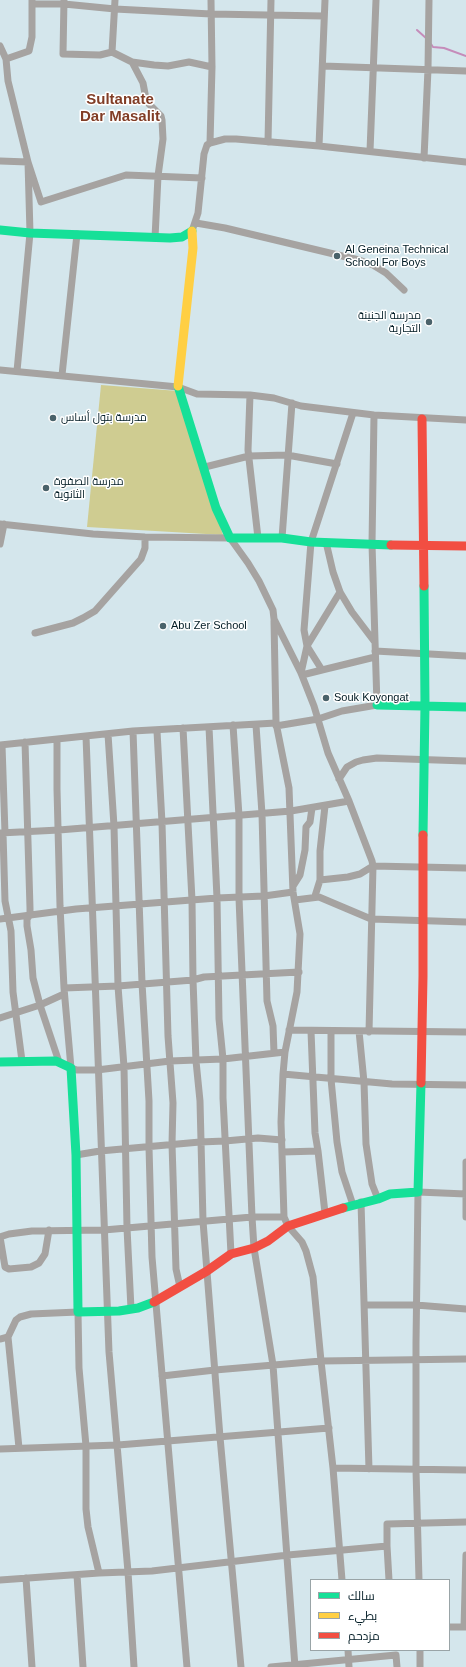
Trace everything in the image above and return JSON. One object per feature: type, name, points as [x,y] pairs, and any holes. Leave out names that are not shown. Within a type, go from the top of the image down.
[{"type":"street","points":[[112,52],[115,0]]},
{"type":"street","points":[[211,0],[212,67],[210,142],[207,145],[204,154],[202,178],[194,227],[178,387],[205,467],[216,508],[230,538],[254,571],[273,610],[276,724],[286,773],[291,811],[293,889],[300,934],[299,972],[295,1002],[285,1052],[283,1074],[282,1140],[284,1217],[288,1226],[302,1242],[309,1259],[313,1277],[333,1468],[342,1579]]},
{"type":"street","points":[[268,142],[271,0]]},
{"type":"street","points":[[319,146],[323,66],[324,0]]},
{"type":"street","points":[[370,151],[376,0]]},
{"type":"street","points":[[424,158],[429,0]]},
{"type":"street","points":[[6,59],[29,51],[32,37],[32,2],[64,2],[115,9],[211,14],[324,16]]},
{"type":"street","points":[[64,2],[63,54],[100,54],[112,52],[132,62],[161,66],[189,62],[212,67]]},
{"type":"street","points":[[0,46],[6,59],[8,81],[28,162],[41,202]]},
{"type":"street","points":[[132,62],[144,83],[146,99],[161,116],[162,120],[163,139],[158,176],[155,238]]},
{"type":"street","points":[[323,66],[466,71]]},
{"type":"street","points":[[210,142],[224,139],[268,142],[370,151],[466,162]]},
{"type":"street","points":[[0,161],[28,162]]},
{"type":"street","points":[[17,371],[30,233],[28,162]]},
{"type":"street","points":[[30,209],[41,202],[126,175],[202,178]]},
{"type":"street","points":[[0,230],[30,233],[155,238],[182,237],[194,227],[225,228],[359,260],[373,265],[386,273],[404,290]]},
{"type":"street","points":[[62,375],[77,234]]},
{"type":"street","points":[[0,370],[178,387],[197,394],[250,395],[374,416],[466,420]]},
{"type":"street","points":[[250,395],[248,422],[249,456],[258,538]]},
{"type":"street","points":[[282,538],[292,403]]},
{"type":"street","points":[[302,674],[307,646],[304,630],[311,542],[353,413]]},
{"type":"street","points":[[374,416],[372,544],[377,706]]},
{"type":"street","points":[[419,1579],[416,1470],[416,1305],[422,1031],[422,868],[425,705],[422,419]]},
{"type":"street","points":[[205,467],[249,456],[287,456],[337,464]]},
{"type":"street","points":[[0,544],[2,524],[93,534],[145,537],[282,538],[311,542],[466,546]]},
{"type":"street","points":[[35,633],[73,623],[95,611],[141,559],[145,548],[145,537]]},
{"type":"street","points":[[326,542],[333,572],[340,592],[352,612],[374,641]]},
{"type":"street","points":[[307,646],[340,592]]},
{"type":"street","points":[[274,618],[302,674],[318,719],[323,741],[349,801],[373,866],[369,1032]]},
{"type":"street","points":[[307,646],[322,670]]},
{"type":"street","points":[[302,674],[322,670],[375,654],[466,656]]},
{"type":"street","points":[[22,1061],[13,992],[9,918],[5,896],[1,745],[133,731],[157,731],[208,726],[276,724],[318,719],[342,711],[377,706],[425,705],[466,707]]},
{"type":"street","points":[[234,725],[239,816],[239,898],[252,1217],[254,1248],[273,1365],[288,1555],[294,1666]]},
{"type":"street","points":[[256,725],[262,814],[268,1001],[273,1026],[274,1053]]},
{"type":"street","points":[[208,726],[217,898],[219,1019],[223,1059],[228,1220],[231,1254]]},
{"type":"street","points":[[183,728],[189,820],[196,1061],[200,1101],[200,1142],[206,1271],[241,1667]]},
{"type":"street","points":[[133,731],[142,983],[149,1101],[151,1225],[162,1376],[187,1667]]},
{"type":"street","points":[[157,731],[173,1103],[172,1144],[176,1269],[180,1287]]},
{"type":"street","points":[[108,734],[114,826],[118,986],[124,1067],[127,1228],[131,1309]]},
{"type":"street","points":[[86,736],[96,986],[100,1151],[112,1390],[118,1444],[134,1667]]},
{"type":"street","points":[[57,739],[60,912],[76,1155],[79,1368],[86,1446],[86,1509],[88,1527],[99,1573]]},
{"type":"street","points":[[25,742],[30,915],[27,919],[27,926],[31,950],[33,978],[40,1005],[59,1062]]},
{"type":"street","points":[[339,780],[347,767],[356,762],[377,758],[466,761]]},
{"type":"street","points":[[3,833],[262,814],[312,808],[349,801]]},
{"type":"street","points":[[315,896],[320,880],[320,851],[325,806]]},
{"type":"street","points":[[0,919],[92,907],[264,896],[293,889],[300,875],[306,850],[306,827],[310,822],[312,808]]},
{"type":"street","points":[[320,880],[360,874],[373,866],[466,868]]},
{"type":"street","points":[[295,900],[315,896],[371,919],[466,922]]},
{"type":"street","points":[[0,1018],[17,1014],[40,1005],[64,991],[96,986],[118,986],[167,981],[299,972]]},
{"type":"street","points":[[289,1030],[359,1032],[466,1032]]},
{"type":"street","points":[[311,1031],[315,1133],[325,1213]]},
{"type":"street","points":[[331,1031],[331,1078],[340,1160],[343,1177],[357,1204],[365,1305],[369,1469]]},
{"type":"street","points":[[359,1032],[364,1082],[366,1144],[372,1184],[378,1199]]},
{"type":"street","points":[[0,1062],[59,1062],[77,1070],[97,1070],[170,1061],[223,1059],[285,1052]]},
{"type":"street","points":[[283,1074],[420,1086],[466,1085]]},
{"type":"street","points":[[76,1155],[100,1151],[172,1144],[258,1138],[282,1140]]},
{"type":"street","points":[[283,1152],[318,1151]]},
{"type":"street","points":[[466,1162],[466,1217]]},
{"type":"street","points":[[19,1448],[8,1337],[16,1320],[20,1317],[31,1314],[108,1312],[131,1309],[157,1301],[231,1254],[254,1248],[268,1241],[288,1226],[325,1213],[378,1199],[390,1194],[418,1192],[466,1194]]},
{"type":"street","points":[[50,1230],[43,1258],[35,1266],[9,1269],[5,1267],[0,1237],[9,1234],[50,1230],[104,1230],[252,1217],[284,1217]]},
{"type":"street","points":[[365,1305],[416,1305],[466,1309]]},
{"type":"street","points":[[0,1339],[8,1337]]},
{"type":"street","points":[[162,1376],[215,1370],[321,1362],[466,1360]]},
{"type":"street","points":[[0,1449],[118,1444],[329,1428]]},
{"type":"street","points":[[333,1468],[466,1470]]},
{"type":"street","points":[[389,1579],[387,1524],[418,1522],[466,1522]]},
{"type":"street","points":[[0,1580],[128,1572],[387,1546]]},
{"type":"street","points":[[450,1627],[465,1627],[466,1556]]},
{"type":"street","points":[[77,1575],[83,1667]]},
{"type":"street","points":[[26,1578],[32,1667]]},
{"type":"street","points":[[348,1651],[349,1667]]},
{"type":"street","points":[[420,1651],[420,1667]]},
{"type":"street","points":[[271,1667],[294,1666],[395,1652],[397,1667]]},
{"type":"shaded area","points":[[101,385],[178,391],[223,535],[87,527]]},
{"type":"waterway","points":[[417,30],[427,39]]},
{"type":"waterway","points":[[431,44],[433,47],[444,48],[466,56]]},
{"type":"traffic: fast","points":[[0,230],[30,233],[170,238],[182,237],[192,231]]},
{"type":"traffic: fast","points":[[178,386],[216,508],[230,538],[282,538],[311,542],[391,545]]},
{"type":"traffic: fast","points":[[423,835],[425,705],[424,586]]},
{"type":"traffic: fast","points":[[377,705],[466,707]]},
{"type":"traffic: fast","points":[[0,1062],[56,1061],[71,1068],[76,1155],[78,1312],[119,1311],[138,1308],[154,1302]]},
{"type":"traffic: fast","points":[[343,1208],[378,1199],[390,1194],[418,1192],[421,1083]]},
{"type":"traffic: slow","points":[[178,386],[193,248],[192,231]]},
{"type":"traffic: jam","points":[[422,419],[424,586]]},
{"type":"traffic: jam","points":[[391,545],[466,546]]},
{"type":"traffic: jam","points":[[421,1083],[423,835]]},
{"type":"traffic: jam","points":[[154,1302],[207,1271],[231,1254],[254,1248],[268,1241],[288,1226],[343,1208]]},
{"type":"place","name":"Al Geneina Technical School For Boys","points":[[337,256]]},
{"type":"place","name":"مدرسة الجنينة التجارية","points":[[429,322]]},
{"type":"place","name":"مدرسة بتول أساس","points":[[53,418]]},
{"type":"place","name":"مدرسة الصفوة الثانوية","points":[[46,488]]},
{"type":"place","name":"Abu Zer School","points":[[163,626]]},
{"type":"place","name":"Souk Koyongat","points":[[326,698]]},
{"type":"district","name":"Sultanate Dar Masalit","points":[[120,108]]}]
